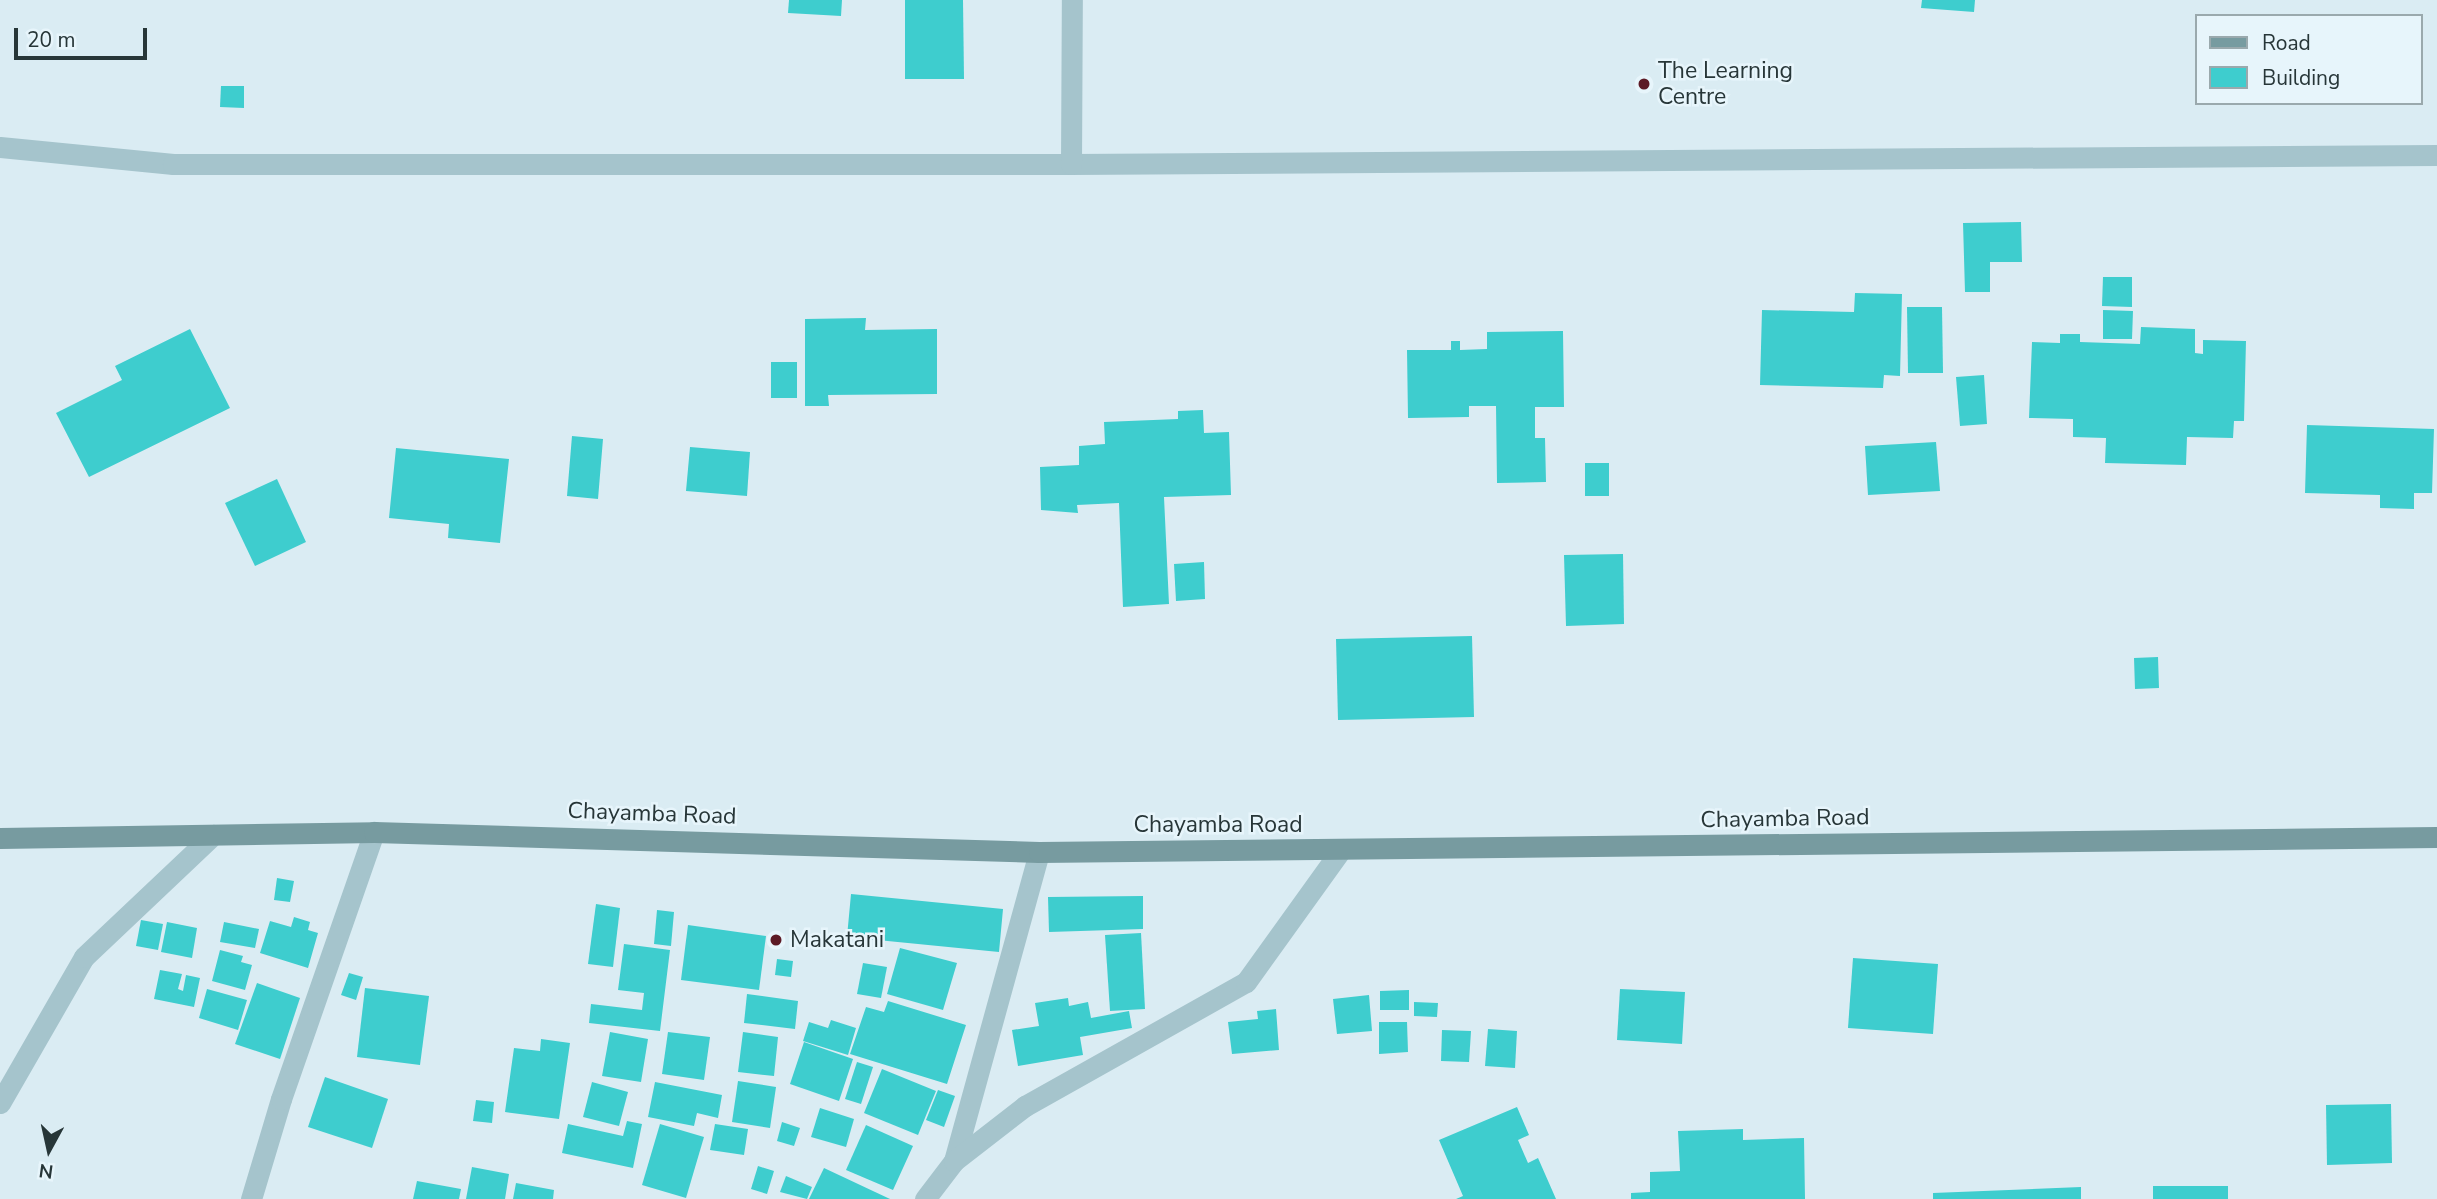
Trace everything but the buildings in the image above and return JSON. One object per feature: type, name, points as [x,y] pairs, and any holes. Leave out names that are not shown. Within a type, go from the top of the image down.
[{"type":"street","points":[[1071,164],[1072,0]]},
{"type":"street","points":[[0,147],[173,164],[1071,164],[2437,155]]},
{"type":"street","points":[[251,1199],[281,1098],[374,832]]},
{"type":"street","name":"Chayamba Road","points":[[0,838],[374,832],[1040,852],[2437,837]]},
{"type":"street","points":[[0,1103],[84,957],[213,835]]},
{"type":"street","points":[[925,1199],[954,1161],[1026,1106],[1245,982],[1341,850]]},
{"type":"street","points":[[954,1161],[1040,852]]},
{"type":"place","name":"The Learning Centre","points":[[1644,84]]},
{"type":"place","name":"Makatani","points":[[776,940]]}]
